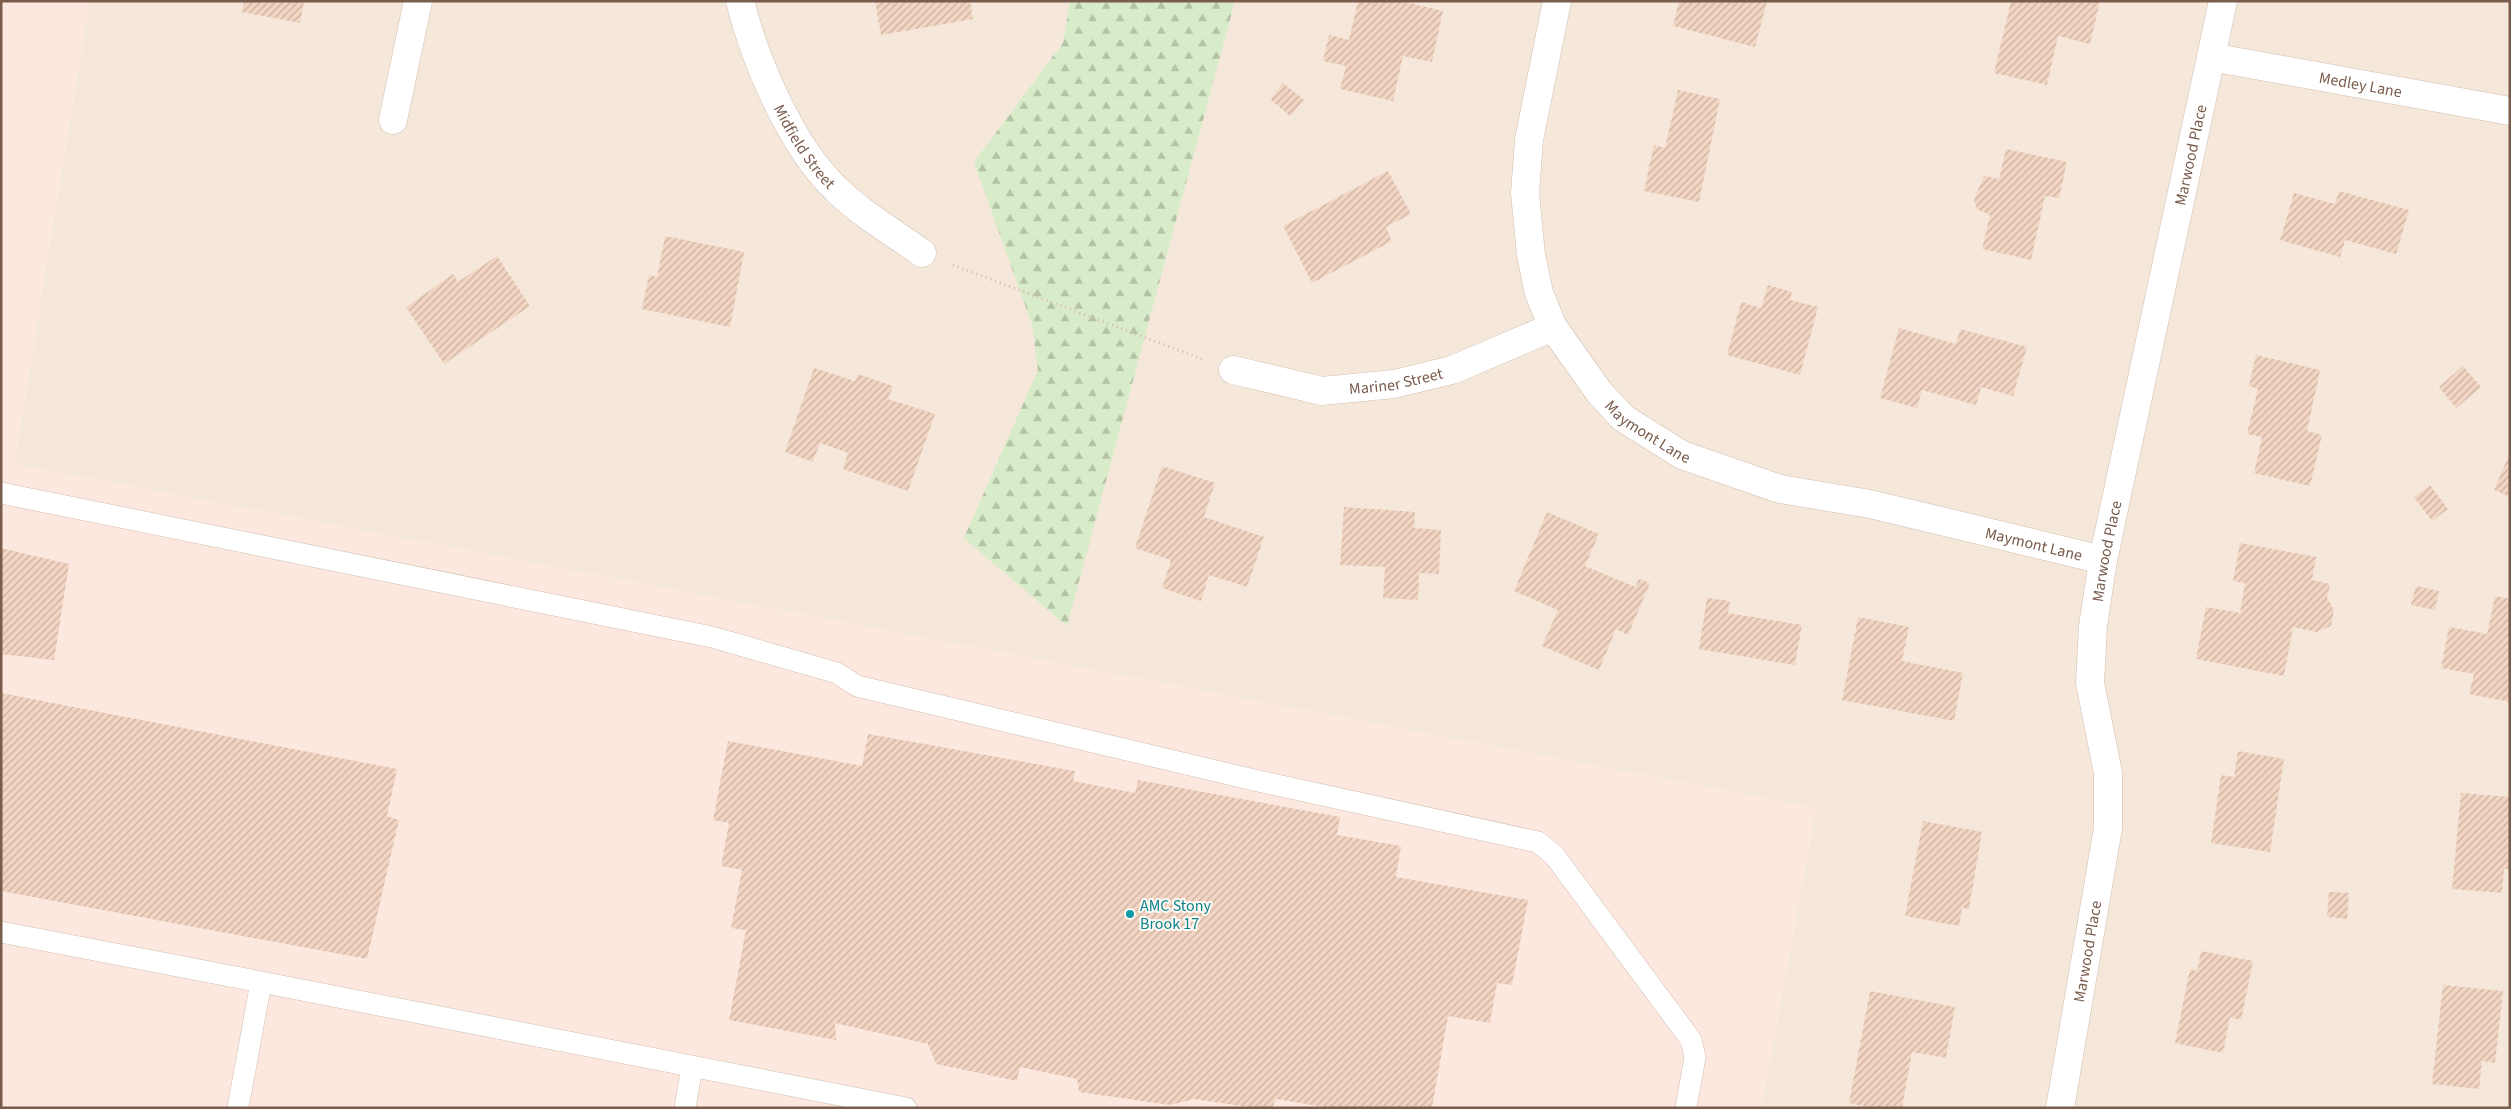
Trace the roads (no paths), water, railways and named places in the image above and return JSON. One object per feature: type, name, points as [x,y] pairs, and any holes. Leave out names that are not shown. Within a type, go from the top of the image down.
[{"type":"street","points":[[393,120],[418,1]]},
{"type":"street","name":"Midfield Street","points":[[740,1],[747,32],[783,113],[812,164],[837,191],[922,253]]},
{"type":"street","name":"Maymont Lane","points":[[1557,1],[1529,140],[1525,193],[1531,255],[1540,293],[1553,327],[1599,392],[1623,418],[1682,455],[1780,489],[1870,504],[2103,560]]},
{"type":"street","name":"Marwood Place","points":[[2060,1108],[2108,828],[2108,773],[2090,683],[2094,626],[2103,560],[2223,1]]},
{"type":"street","name":"Medley Lane","points":[[2211,57],[2510,111]]},
{"type":"street","name":"Mariner Street","points":[[1233,370],[1322,391],[1394,384],[1452,370],[1553,327]]},
{"type":"lane","points":[[1,493],[712,636],[837,673],[858,686],[1254,780],[1538,842],[1554,855],[1691,1040],[1695,1056],[1686,1108]]},
{"type":"lane","points":[[1,932],[906,1108]]},
{"type":"lane","points":[[238,1108],[261,982]]},
{"type":"lane","points":[[685,1108],[692,1066]]},
{"type":"place","name":"AMC Stony Brook 17","points":[[1130,914]]}]
